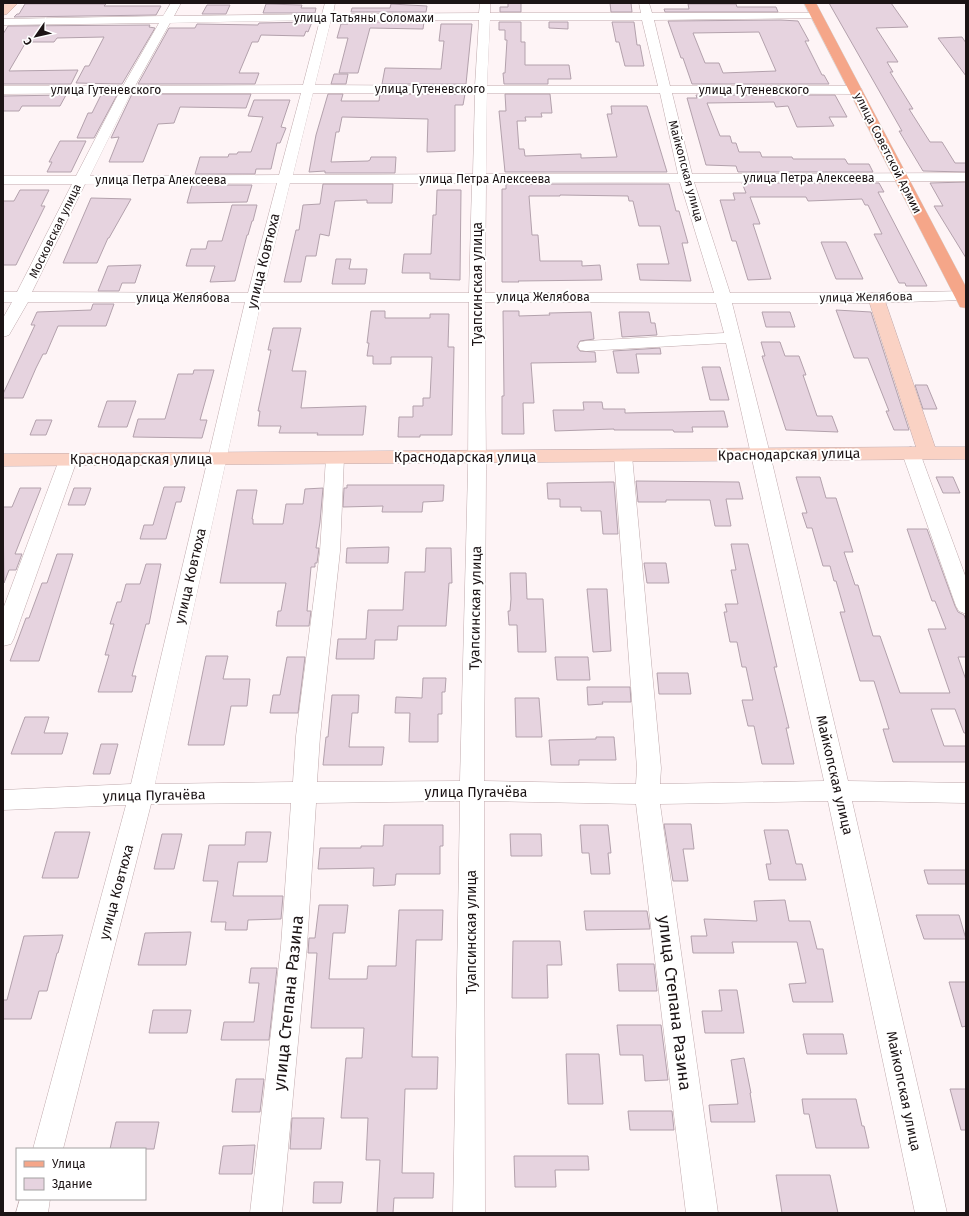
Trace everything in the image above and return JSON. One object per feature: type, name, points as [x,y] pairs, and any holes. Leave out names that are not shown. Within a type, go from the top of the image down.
[{"type":"main road","points":[[3,12],[12,3]]},
{"type":"main road","name":"улица Советской Армии","points":[[810,3],[964,299]]},
{"type":"main road","points":[[876,298],[919,453]]},
{"type":"main road","name":"Краснодарская улица","points":[[3,460],[477,458],[966,453]]},
{"type":"street","name":"Московская улица","points":[[3,332],[23,298],[80,181],[176,3]]},
{"type":"street","points":[[720,3],[724,16]]},
{"type":"street","name":"улица Татьяны Соломахи","points":[[3,22],[166,20],[327,10],[646,10],[724,16],[816,16]]},
{"type":"street","name":"улица Ковтюха","points":[[48,1148],[141,794],[216,459],[254,298],[327,10]]},
{"type":"street","name":"Туапсинская улица","points":[[469,1213],[472,791],[477,458],[478,180],[485,10]]},
{"type":"street","name":"Майкопская улица","points":[[646,10],[686,178],[723,297],[761,454],[838,791],[931,1213]]},
{"type":"street","name":"улица Гутеневского","points":[[3,90],[307,88],[856,90]]},
{"type":"street","name":"улица Петра Алексеева","points":[[3,180],[478,180],[966,177]]},
{"type":"street","name":"улица Желябова","points":[[3,298],[477,296],[964,299]]},
{"type":"street","points":[[586,346],[710,340],[733,337]]},
{"type":"street","points":[[919,453],[966,606]]},
{"type":"street","points":[[623,456],[649,768],[647,794]]},
{"type":"street","points":[[305,793],[308,736],[330,551],[335,458]]},
{"type":"street","points":[[3,638],[68,460]]},
{"type":"street","name":"улица Пугачёва","points":[[3,800],[141,794],[472,791],[647,794],[838,791],[966,793]]},
{"type":"street","name":"улица Степана Разина","points":[[266,1213],[294,946],[305,793]]},
{"type":"street","name":"улица Степана Разина","points":[[647,794],[702,1213]]},
{"type":"street","points":[[32,1213],[35,1200]]},
{"type":"building","points":[[508,3],[521,3],[521,12],[500,12],[500,7],[508,7]]},
{"type":"building","points":[[610,3],[631,3],[632,12],[611,12]]},
{"type":"building","points":[[829,3],[891,3],[908,27],[876,28],[898,62],[887,62],[893,72],[890,72],[913,109],[909,109],[930,142],[942,142],[955,163],[966,163],[966,172],[923,171],[899,131],[902,131]]},
{"type":"building","points":[[25,4],[161,6],[156,15],[14,17],[19,14]]},
{"type":"building","points":[[266,4],[302,5],[301,8],[316,8],[315,13],[263,13]]},
{"type":"building","points":[[391,4],[427,6],[426,12],[351,12],[352,8],[390,8]]},
{"type":"building","points":[[688,4],[736,4],[737,7],[776,7],[778,12],[665,12],[664,9],[689,9]]},
{"type":"building","points":[[207,5],[230,5],[226,14],[202,14]]},
{"type":"building","points":[[668,21],[798,21],[809,41],[805,41],[822,75],[824,75],[829,84],[692,84]],"holes":[[[759,32],[776,71],[723,73],[719,63],[705,63],[693,33]]]},
{"type":"building","points":[[312,22],[308,32],[306,31],[304,36],[261,35],[258,42],[252,42],[239,73],[259,73],[255,84],[138,84],[169,28],[195,28],[197,24],[258,25],[259,23]]},
{"type":"building","points":[[349,22],[424,22],[423,29],[370,28],[358,73],[339,73],[348,38],[337,38],[341,24],[348,24]]},
{"type":"building","points":[[499,22],[521,22],[521,42],[525,42],[525,65],[569,65],[571,79],[548,79],[548,84],[504,84],[503,73],[505,73],[507,40],[505,40],[505,30],[499,30]]},
{"type":"building","points":[[549,22],[568,22],[568,29],[549,28]]},
{"type":"building","points":[[612,22],[634,22],[637,45],[640,45],[644,66],[625,66],[619,42],[616,42]]},
{"type":"building","points":[[441,24],[472,24],[466,84],[382,84],[385,68],[441,69],[444,41],[439,41]]},
{"type":"building","points":[[150,25],[149,27],[155,28],[122,84],[76,83],[85,66],[89,66],[104,37],[57,38],[54,42],[26,42],[9,71],[78,70],[71,84],[3,84],[3,34],[8,26]]},
{"type":"building","points":[[962,37],[966,43],[966,76],[938,38]]},
{"type":"building","points":[[334,74],[348,74],[346,84],[331,84]]},
{"type":"building","points":[[132,94],[251,94],[246,108],[180,107],[174,123],[158,124],[143,162],[109,162],[119,137],[111,138]]},
{"type":"building","points":[[328,94],[343,94],[341,101],[379,101],[380,94],[465,94],[463,105],[455,105],[455,151],[427,152],[428,119],[342,117],[339,132],[336,132],[331,162],[368,161],[371,157],[396,157],[395,173],[309,172],[316,135]]},
{"type":"building","points":[[505,94],[550,94],[552,113],[541,113],[542,117],[525,117],[526,121],[517,121],[519,149],[524,149],[525,156],[581,154],[581,158],[617,157],[607,114],[612,114],[611,106],[647,106],[667,172],[505,172],[499,111],[506,111]]},
{"type":"building","points":[[66,95],[60,106],[22,106],[19,111],[3,111],[3,96]]},
{"type":"building","points":[[101,95],[117,95],[94,138],[77,138],[88,113],[92,113]]},
{"type":"building","points":[[696,95],[835,95],[847,117],[829,117],[834,126],[797,127],[788,106],[776,107],[774,102],[707,103],[720,136],[730,136],[732,143],[736,143],[739,152],[760,152],[762,157],[792,157],[793,159],[845,159],[848,164],[869,164],[873,172],[738,172],[736,166],[706,165],[687,98],[697,98]]},
{"type":"building","points":[[254,100],[290,100],[281,127],[286,128],[280,143],[277,143],[271,169],[256,169],[255,174],[195,174],[200,157],[228,157],[229,154],[237,154],[238,152],[251,152],[263,117],[248,116]]},
{"type":"building","points":[[60,141],[86,141],[71,172],[47,172],[52,162],[49,162]]},
{"type":"building","points":[[966,182],[966,258],[934,206],[943,206],[930,183]]},
{"type":"building","points":[[742,183],[879,183],[884,192],[878,192],[927,286],[906,286],[905,283],[899,283],[874,234],[882,234],[868,205],[865,205],[862,199],[808,201],[806,197],[750,197],[760,224],[753,224],[771,279],[748,280],[736,241],[732,241],[720,200],[735,200],[733,193],[746,193]]},
{"type":"building","points":[[323,184],[393,184],[392,203],[367,203],[367,200],[335,201],[329,236],[320,234],[316,256],[306,256],[301,282],[284,282],[296,230],[299,230],[303,205],[320,204]]},
{"type":"building","points":[[506,184],[669,184],[676,211],[679,211],[688,243],[682,243],[691,281],[640,280],[637,264],[669,264],[660,226],[639,226],[633,201],[629,201],[628,196],[560,195],[529,196],[532,235],[538,235],[540,261],[582,261],[582,266],[600,265],[602,280],[502,282],[502,189],[506,189]]},
{"type":"building","points":[[192,185],[252,185],[247,202],[187,203]]},
{"type":"building","points":[[20,190],[49,190],[41,206],[45,206],[16,265],[3,265],[3,201],[14,201]]},
{"type":"building","points":[[437,190],[461,190],[460,280],[430,279],[430,273],[402,273],[404,254],[431,254],[433,215],[436,215]]},
{"type":"building","points":[[91,198],[131,199],[108,238],[97,263],[63,263]]},
{"type":"building","points":[[232,205],[257,205],[253,221],[247,235],[235,281],[210,282],[215,266],[186,266],[191,249],[206,249],[208,241],[222,241]]},
{"type":"building","points":[[821,242],[846,242],[863,279],[836,279]]},
{"type":"building","points":[[336,259],[351,259],[349,269],[367,269],[365,284],[332,284]]},
{"type":"building","points":[[141,265],[135,283],[122,283],[119,291],[98,291],[108,266]]},
{"type":"building","points":[[93,304],[114,304],[106,326],[58,326],[46,354],[43,354],[23,398],[3,398],[3,394],[35,325],[31,325],[37,312],[91,310]]},
{"type":"building","points":[[836,310],[871,312],[909,430],[894,430],[886,411],[889,411],[868,358],[854,358]]},
{"type":"building","points":[[371,311],[385,311],[385,318],[430,318],[430,314],[449,314],[448,347],[454,347],[452,435],[398,437],[399,417],[413,417],[413,406],[423,406],[423,398],[430,398],[432,357],[391,357],[391,364],[373,364],[373,356],[367,356]]},
{"type":"building","points":[[503,311],[519,311],[519,316],[550,315],[549,313],[591,312],[594,339],[580,341],[577,347],[580,351],[595,352],[596,362],[531,363],[534,403],[523,403],[524,434],[502,434],[502,396],[504,396]]},
{"type":"building","points":[[619,312],[649,312],[651,323],[655,323],[657,335],[622,337]]},
{"type":"building","points":[[762,312],[790,312],[795,327],[766,327]]},
{"type":"building","points":[[273,328],[301,328],[292,371],[306,371],[301,408],[366,406],[363,435],[279,433],[281,426],[258,426],[260,411],[258,411],[271,350],[268,350]]},
{"type":"building","points":[[761,342],[780,342],[785,356],[799,356],[806,375],[803,375],[817,416],[832,416],[838,432],[786,430],[762,356],[765,356]]},
{"type":"building","points":[[660,348],[661,354],[636,354],[639,373],[617,373],[613,351]]},
{"type":"building","points":[[702,367],[720,367],[729,400],[710,400]]},
{"type":"building","points":[[194,370],[214,370],[200,420],[207,420],[202,438],[133,437],[138,419],[165,419],[178,374],[193,374]]},
{"type":"building","points":[[915,385],[927,385],[937,409],[923,409]]},
{"type":"building","points":[[107,401],[136,401],[127,427],[98,427]]},
{"type":"building","points":[[583,402],[602,402],[603,409],[625,409],[625,413],[724,411],[728,427],[692,427],[693,432],[674,432],[673,430],[614,429],[555,431],[553,410],[584,410]]},
{"type":"building","points":[[36,420],[52,420],[46,435],[30,435]]},
{"type":"building","points":[[796,477],[820,477],[826,498],[836,498],[853,552],[844,552],[855,585],[858,585],[873,636],[880,636],[900,693],[950,693],[928,629],[946,629],[935,601],[932,601],[907,529],[927,529],[955,606],[958,612],[964,615],[966,621],[966,657],[958,657],[966,680],[966,733],[964,733],[955,709],[931,709],[944,746],[966,746],[966,762],[893,762],[883,729],[889,729],[874,681],[860,681],[840,612],[845,612],[836,581],[834,581],[830,566],[823,566],[812,528],[807,528],[802,513],[807,513]]},
{"type":"building","points":[[936,477],[953,477],[960,493],[943,493]]},
{"type":"building","points":[[636,481],[739,482],[743,499],[726,499],[731,526],[715,526],[710,500],[666,500],[666,502],[638,502]]},
{"type":"building","points":[[614,482],[618,534],[603,534],[601,511],[581,511],[581,507],[560,507],[560,499],[548,499],[547,483]]},
{"type":"building","points":[[347,485],[444,485],[443,501],[423,502],[422,512],[382,512],[383,506],[343,507],[344,488],[347,488]]},
{"type":"building","points":[[164,487],[185,487],[181,502],[176,502],[166,539],[140,539],[144,525],[153,525]]},
{"type":"building","points":[[20,488],[41,488],[15,554],[22,554],[16,570],[9,570],[4,583],[3,507],[12,507]]},
{"type":"building","points":[[74,488],[91,488],[85,505],[68,505]]},
{"type":"building","points":[[323,488],[316,548],[319,548],[317,563],[315,563],[315,567],[311,567],[307,611],[311,611],[309,626],[276,626],[278,611],[281,611],[286,583],[220,583],[237,490],[257,490],[252,519],[253,524],[283,524],[286,504],[303,504],[305,489]]},
{"type":"building","points":[[731,544],[748,544],[777,667],[774,667],[789,728],[786,728],[794,764],[762,764],[754,726],[748,726],[742,700],[753,700],[746,667],[742,667],[737,642],[730,642],[724,612],[727,612],[725,604],[738,604],[731,570],[736,570]]},
{"type":"building","points":[[389,547],[388,563],[346,563],[347,548]]},
{"type":"building","points":[[426,548],[451,548],[452,583],[449,583],[446,626],[398,626],[397,640],[375,640],[374,659],[336,659],[338,639],[366,639],[368,610],[403,610],[405,572],[425,572]]},
{"type":"building","points":[[57,554],[73,554],[39,661],[10,661],[26,618],[29,618],[42,583],[47,583]]},
{"type":"building","points":[[644,563],[666,563],[669,583],[647,583]]},
{"type":"building","points":[[146,564],[161,564],[149,624],[146,624],[132,676],[136,676],[132,692],[98,692],[109,655],[105,655],[114,624],[110,624],[117,602],[121,602],[126,584],[140,584]]},
{"type":"building","points":[[510,573],[526,573],[527,599],[543,599],[546,652],[518,652],[517,625],[509,625],[508,611],[510,611],[511,599]]},
{"type":"building","points":[[587,589],[607,589],[611,651],[593,652]]},
{"type":"building","points":[[206,656],[228,656],[223,679],[250,679],[247,706],[231,706],[224,745],[188,745]]},
{"type":"building","points":[[287,657],[305,657],[298,713],[270,713],[273,695],[280,695]]},
{"type":"building","points":[[555,657],[588,657],[590,680],[557,680]]},
{"type":"building","points":[[657,673],[688,673],[691,694],[659,694]]},
{"type":"building","points":[[423,678],[446,678],[445,692],[442,692],[442,714],[438,714],[438,742],[409,742],[410,713],[395,713],[396,697],[422,698]]},
{"type":"building","points":[[587,687],[630,687],[631,702],[602,702],[603,704],[588,705]]},
{"type":"building","points":[[332,695],[359,695],[358,713],[352,713],[349,747],[384,747],[382,765],[323,765],[326,737],[328,737]]},
{"type":"building","points":[[515,698],[539,698],[542,737],[516,737]]},
{"type":"building","points":[[25,717],[49,717],[44,733],[68,733],[62,754],[11,754]]},
{"type":"building","points":[[596,737],[614,737],[616,760],[579,760],[579,765],[551,765],[549,740],[596,739]]},
{"type":"building","points":[[101,744],[118,744],[110,774],[93,774]]},
{"type":"building","points":[[664,824],[691,824],[694,849],[683,849],[688,881],[673,881]]},
{"type":"building","points":[[384,825],[443,825],[443,846],[440,846],[440,874],[396,874],[395,885],[373,886],[374,868],[318,869],[320,848],[361,848],[361,846],[383,846]]},
{"type":"building","points":[[580,825],[608,825],[611,853],[608,853],[610,874],[591,874],[589,853],[582,853]]},
{"type":"building","points":[[764,830],[788,830],[796,864],[802,864],[806,880],[769,880],[766,864],[771,864]]},
{"type":"building","points":[[55,832],[90,832],[78,878],[42,878]]},
{"type":"building","points":[[246,832],[271,832],[267,862],[238,862],[233,896],[283,896],[281,919],[248,920],[247,930],[225,930],[226,922],[211,922],[218,881],[203,881],[209,845],[245,845]]},
{"type":"building","points":[[162,834],[182,834],[174,869],[154,869]]},
{"type":"building","points":[[510,834],[541,834],[542,856],[511,856]]},
{"type":"building","points":[[924,870],[966,870],[966,884],[928,884]]},
{"type":"building","points":[[785,900],[789,921],[810,921],[817,949],[823,949],[833,1002],[793,1002],[789,984],[806,983],[797,942],[732,942],[734,953],[693,953],[691,936],[707,936],[704,919],[757,921],[754,901]]},
{"type":"building","points":[[319,905],[348,905],[345,933],[333,933],[329,979],[367,979],[368,966],[396,966],[399,910],[443,910],[442,940],[416,940],[412,1057],[438,1057],[437,1089],[405,1089],[402,1173],[434,1173],[433,1198],[394,1198],[393,1213],[377,1213],[380,1160],[366,1160],[368,1118],[341,1118],[346,1058],[362,1058],[364,1028],[311,1028],[317,953],[308,953],[309,938],[315,938]]},
{"type":"building","points":[[584,911],[647,911],[650,929],[586,930]]},
{"type":"building","points":[[916,915],[959,915],[966,939],[924,939]]},
{"type":"building","points":[[191,932],[186,965],[138,965],[145,933]]},
{"type":"building","points":[[63,935],[47,991],[39,991],[31,1019],[3,1019],[3,1000],[7,1000],[24,936]]},
{"type":"building","points":[[513,941],[560,941],[562,965],[547,965],[548,998],[512,998]]},
{"type":"building","points":[[617,964],[654,964],[657,991],[619,991]]},
{"type":"building","points":[[251,968],[277,968],[269,1040],[221,1040],[224,1022],[254,1022],[259,983],[249,983]]},
{"type":"building","points":[[949,982],[966,982],[966,1026],[962,1027]]},
{"type":"building","points":[[719,990],[737,990],[744,1033],[705,1033],[702,1011],[722,1011]]},
{"type":"building","points":[[153,1010],[191,1010],[187,1033],[149,1033]]},
{"type":"building","points":[[617,1025],[661,1025],[668,1080],[645,1081],[643,1055],[620,1055]]},
{"type":"building","points":[[803,1034],[843,1034],[847,1054],[807,1054]]},
{"type":"building","points":[[566,1054],[599,1054],[603,1104],[568,1104]]},
{"type":"building","points":[[744,1058],[755,1122],[711,1122],[709,1105],[738,1104],[731,1060]]},
{"type":"building","points":[[236,1079],[264,1079],[260,1112],[232,1112]]},
{"type":"building","points":[[950,1089],[966,1089],[966,1130],[961,1130]]},
{"type":"building","points":[[802,1099],[856,1099],[869,1148],[816,1148],[809,1114],[804,1114]]},
{"type":"building","points":[[628,1111],[672,1111],[674,1130],[630,1130]]},
{"type":"building","points":[[292,1118],[324,1118],[321,1149],[290,1149]]},
{"type":"building","points":[[116,1122],[159,1122],[154,1149],[110,1148]]},
{"type":"building","points":[[255,1145],[252,1174],[219,1174],[223,1146]]},
{"type":"building","points":[[514,1156],[588,1156],[589,1170],[555,1170],[556,1187],[515,1187]]},
{"type":"building","points":[[776,1175],[830,1175],[838,1213],[782,1213]]},
{"type":"building","points":[[314,1182],[343,1182],[341,1203],[313,1203]]}]
